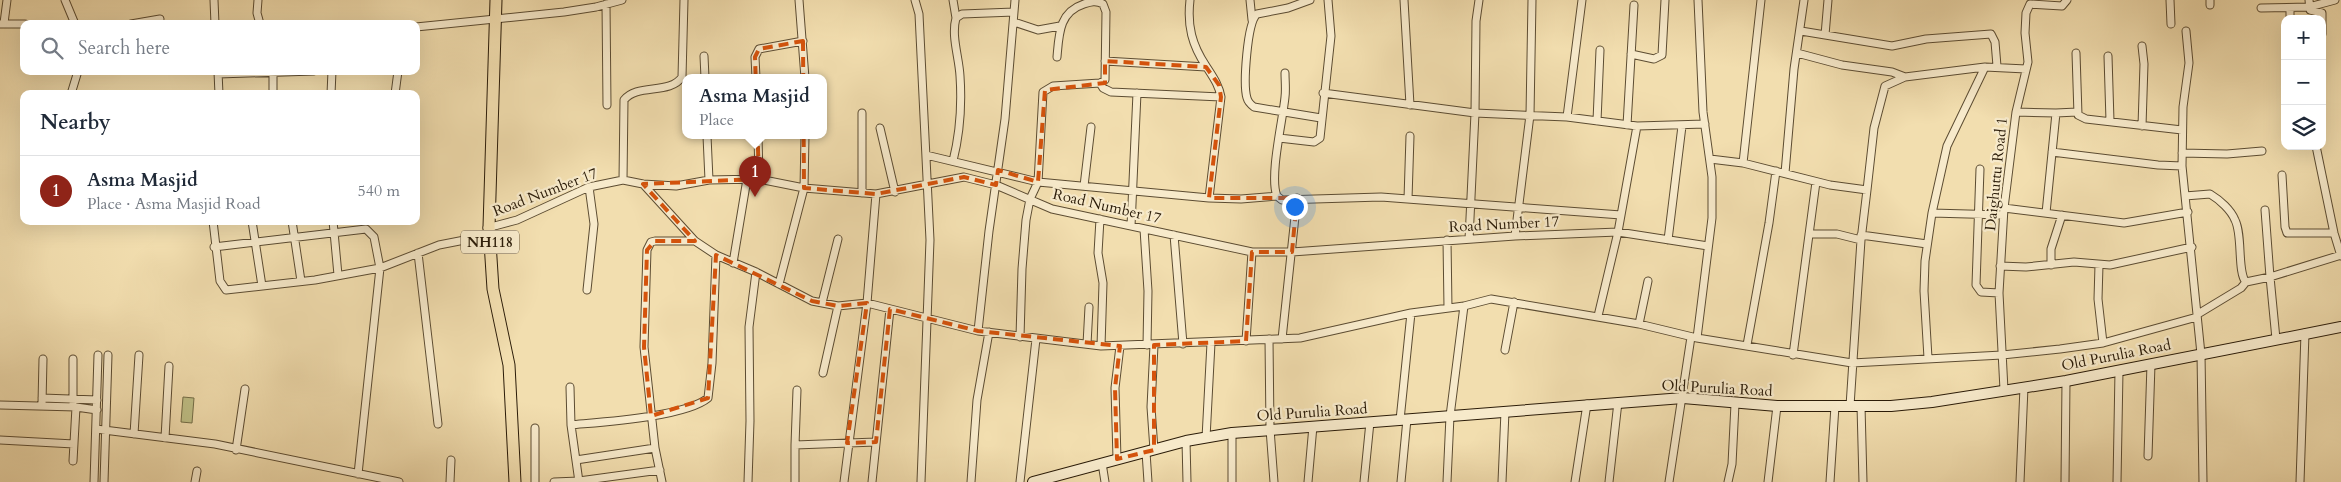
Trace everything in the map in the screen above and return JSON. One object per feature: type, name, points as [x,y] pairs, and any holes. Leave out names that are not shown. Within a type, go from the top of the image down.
[{"type":"highway","name":"NH118","points":[[490,0],[492,19],[486,231],[487,291],[503,361],[509,482]]},
{"type":"highway","name":"NH118","points":[[492,19],[496,0]]},
{"type":"highway","name":"NH118","points":[[486,231],[493,289],[509,365],[514,482]]},
{"type":"main road","name":"Old Purulia Road","points":[[1032,482],[1063,478],[1117,459],[1186,441],[1232,433],[1683,398],[1735,404],[1777,406],[1856,406],[1932,402],[2066,381],[2341,327]]},
{"type":"street","points":[[7,0],[2,23],[20,24]]},
{"type":"street","points":[[65,0],[73,20]]},
{"type":"street","points":[[214,0],[215,20]]},
{"type":"street","points":[[258,0],[257,13],[259,20]]},
{"type":"street","points":[[588,0],[588,8]]},
{"type":"street","points":[[420,27],[588,8],[622,0]]},
{"type":"street","points":[[682,74],[684,0]]},
{"type":"street","points":[[799,0],[805,74]]},
{"type":"street","points":[[915,0],[919,14],[930,240],[921,482]]},
{"type":"street","points":[[953,0],[956,18],[954,29],[960,76],[961,106],[959,137],[953,161]]},
{"type":"street","points":[[978,331],[998,170],[1015,0]]},
{"type":"street","points":[[1020,337],[1022,269],[1030,199],[1038,182],[1043,92],[1053,86],[1100,83],[1105,80],[1105,8],[1110,0]]},
{"type":"street","points":[[1190,0],[1188,23],[1190,36],[1206,67],[1219,85],[1221,97],[1209,198]]},
{"type":"street","points":[[1250,0],[1252,21],[1246,80],[1248,101],[1254,107],[1321,118]]},
{"type":"street","points":[[1252,21],[1257,14],[1310,0]]},
{"type":"street","points":[[1279,138],[1317,142],[1320,138],[1323,93],[1331,36],[1328,0]]},
{"type":"street","points":[[1404,0],[1410,105]]},
{"type":"street","points":[[1469,239],[1475,113],[1476,21],[1480,0]]},
{"type":"street","points":[[1515,236],[1530,115],[1532,0]]},
{"type":"street","points":[[1567,117],[1582,0]]},
{"type":"street","points":[[1631,54],[1654,59],[1662,55],[1664,0]]},
{"type":"street","points":[[1669,482],[1694,338],[1712,218],[1710,160],[1705,124],[1698,0]]},
{"type":"street","points":[[1743,163],[1761,0]]},
{"type":"street","points":[[1785,173],[1804,0]]},
{"type":"street","points":[[1825,35],[1828,0]]},
{"type":"street","name":"Daighuttu Road 1","points":[[2004,390],[1999,292],[2000,266],[2004,211],[2016,112],[2028,56],[2025,33],[2027,8],[2035,3],[2062,6],[2066,0]]},
{"type":"street","points":[[2170,0],[2171,24]]},
{"type":"street","points":[[2261,8],[2290,8],[2309,3],[2335,0]]},
{"type":"street","points":[[1057,56],[1060,26],[1066,14],[1079,6],[1099,2],[1105,8]]},
{"type":"street","points":[[2309,3],[2310,10],[2322,12],[2322,15]]},
{"type":"street","points":[[606,4],[607,105]]},
{"type":"street","points":[[1628,125],[1634,5]]},
{"type":"street","points":[[2290,8],[2290,15]]},
{"type":"street","points":[[956,18],[962,14],[1014,12]]},
{"type":"street","points":[[154,20],[160,19]]},
{"type":"street","points":[[1014,22],[1038,30],[1060,26]]},
{"type":"street","points":[[1801,31],[1892,46],[1926,39],[1991,34],[1995,42],[1997,66]]},
{"type":"street","points":[[2186,32],[2189,63],[2182,130],[2182,166],[2192,246],[2201,354],[2203,482]]},
{"type":"street","points":[[756,74],[755,57],[759,50],[803,41]]},
{"type":"street","points":[[2142,46],[2144,64],[2142,126]]},
{"type":"street","points":[[1596,121],[1600,50]]},
{"type":"street","points":[[1797,53],[1842,65],[1892,72],[1905,77]]},
{"type":"street","points":[[2076,53],[2077,112],[2082,118],[2182,130]]},
{"type":"street","points":[[704,56],[705,74]]},
{"type":"street","points":[[2108,56],[2110,121]]},
{"type":"street","points":[[1105,61],[1206,67]]},
{"type":"street","points":[[1863,482],[1852,363],[1861,238],[1874,128],[1882,91],[1890,82],[1905,77],[1997,66],[2026,68]]},
{"type":"street","points":[[1928,358],[1924,290],[1927,244],[1932,212],[1950,139],[1985,67]]},
{"type":"street","points":[[1277,196],[1277,154],[1283,112],[1285,73]]},
{"type":"street","points":[[72,90],[77,75]]},
{"type":"street","points":[[218,75],[219,90]]},
{"type":"street","points":[[272,90],[273,75]]},
{"type":"street","points":[[331,90],[332,75]]},
{"type":"street","points":[[396,90],[398,75]]},
{"type":"street","points":[[623,180],[624,100],[634,93],[673,84],[682,77]]},
{"type":"street","points":[[1100,83],[1106,90],[1221,97]]},
{"type":"street","points":[[1131,226],[1137,93]]},
{"type":"street","points":[[1323,93],[1475,113],[1567,117],[1637,126],[1705,124]]},
{"type":"street","points":[[862,112],[862,193]]},
{"type":"street","points":[[2016,112],[2077,112]]},
{"type":"street","points":[[2046,213],[2056,112]]},
{"type":"street","points":[[1598,316],[1618,232],[1637,126]]},
{"type":"street","points":[[1668,240],[1682,126]]},
{"type":"street","points":[[1084,186],[1091,127]]},
{"type":"street","points":[[880,128],[894,192]]},
{"type":"street","points":[[1408,199],[1410,136]]},
{"type":"street","points":[[707,139],[708,180]]},
{"type":"street","points":[[758,139],[759,179]]},
{"type":"street","points":[[780,284],[804,188],[805,139]]},
{"type":"street","points":[[643,184],[695,241],[716,255],[756,272],[812,301],[838,306],[867,303],[978,331],[1101,346],[1300,338],[1411,313],[1464,306],[1491,299],[1598,316],[1694,338],[1852,363],[2002,354],[2103,342],[2197,317],[2198,314],[2241,288],[2246,282],[2270,277],[2341,255],[2334,233],[2317,150]]},
{"type":"street","points":[[2182,153],[2227,154],[2262,151]]},
{"type":"street","points":[[2052,152],[2158,165],[2182,166]]},
{"type":"street","points":[[926,155],[998,170],[1038,182],[1209,198],[1241,199],[1277,196],[1282,200],[1297,198],[1381,197],[1621,215]]},
{"type":"street","points":[[1710,160],[1743,163],[1816,182],[1867,190]]},
{"type":"street","points":[[1980,169],[1976,285],[1981,292],[1999,292]]},
{"type":"street","points":[[1747,345],[1770,224],[1776,171]]},
{"type":"street","points":[[2282,175],[2284,227],[2287,233],[2334,233]]},
{"type":"street","name":"Road Number 17","points":[[214,247],[223,288],[230,290],[338,276],[380,268],[439,245],[517,220],[589,187],[623,180],[643,184],[676,186],[708,180],[759,179],[804,188],[876,194],[964,177],[996,185],[1052,209],[1252,252],[1292,252],[1447,240],[1618,232],[1708,246]]},
{"type":"street","points":[[733,263],[747,179]]},
{"type":"street","points":[[1793,355],[1816,182]]},
{"type":"street","points":[[587,290],[594,224],[589,187]]},
{"type":"street","points":[[844,482],[867,303],[876,194]]},
{"type":"street","points":[[2186,196],[2210,194],[2230,212],[2239,231],[2242,276],[2246,282]]},
{"type":"street","points":[[1282,339],[1297,198]]},
{"type":"street","points":[[2266,210],[2276,339]]},
{"type":"street","points":[[1932,212],[1978,214],[2004,211],[2046,213],[2124,223],[2188,212]]},
{"type":"street","points":[[2051,264],[2051,249],[2062,215]]},
{"type":"street","points":[[1100,219],[1098,253],[1104,283],[1101,346]]},
{"type":"street","points":[[212,225],[214,247],[334,232],[366,225],[374,237],[380,268],[358,474]]},
{"type":"street","points":[[253,225],[262,286]]},
{"type":"street","points":[[292,225],[301,281]]},
{"type":"street","points":[[333,225],[338,276]]},
{"type":"street","points":[[1144,229],[1148,291],[1151,406],[1148,482]]},
{"type":"street","points":[[1809,234],[1837,234],[1927,244]]},
{"type":"street","points":[[1174,235],[1183,344]]},
{"type":"street","points":[[822,303],[838,239]]},
{"type":"street","points":[[1447,240],[1448,308]]},
{"type":"street","points":[[662,482],[655,448],[644,347],[647,250],[651,242],[655,241],[695,241]]},
{"type":"street","points":[[2000,266],[2026,267],[2074,262],[2099,265],[2123,263],[2192,246]]},
{"type":"street","points":[[1246,341],[1252,252]]},
{"type":"street","points":[[418,253],[438,424]]},
{"type":"street","points":[[571,425],[651,416],[694,405],[708,398],[712,363],[716,255]]},
{"type":"street","points":[[2099,265],[2098,299],[2103,342]]},
{"type":"street","points":[[748,482],[750,422],[749,327],[756,272]]},
{"type":"street","points":[[1639,324],[1648,281]]},
{"type":"street","points":[[1505,350],[1514,302]]},
{"type":"street","points":[[823,372],[838,306]]},
{"type":"street","points":[[1447,482],[1450,416],[1464,306]]},
{"type":"street","points":[[1087,344],[1089,307]]},
{"type":"street","points":[[872,482],[890,308]]},
{"type":"street","points":[[1401,482],[1403,420],[1411,313]]},
{"type":"street","points":[[971,482],[977,400],[989,332]]},
{"type":"street","points":[[2300,482],[2305,333]]},
{"type":"street","points":[[1020,482],[1036,339]]},
{"type":"street","points":[[1269,339],[1270,430],[1274,482]]},
{"type":"street","points":[[1206,438],[1211,342]]},
{"type":"street","points":[[1117,459],[1116,388],[1120,346]]},
{"type":"street","points":[[94,482],[98,355]]},
{"type":"street","points":[[104,482],[108,355]]},
{"type":"street","points":[[134,434],[139,355]]},
{"type":"street","points":[[42,402],[43,359]]},
{"type":"street","points":[[73,359],[72,399],[76,407],[73,461]]},
{"type":"street","points":[[2148,456],[2151,364]]},
{"type":"street","points":[[165,438],[168,366]]},
{"type":"street","points":[[2117,482],[2119,371]]},
{"type":"street","points":[[2065,482],[2066,381]]},
{"type":"street","points":[[570,387],[571,425],[579,481]]},
{"type":"street","points":[[2020,482],[2024,387]]},
{"type":"street","points":[[236,450],[245,390]]},
{"type":"street","points":[[795,482],[798,390]]},
{"type":"street","points":[[0,405],[72,399],[97,400]]},
{"type":"street","points":[[42,402],[96,410]]},
{"type":"street","points":[[1609,482],[1618,402]]},
{"type":"street","points":[[1575,482],[1587,404]]},
{"type":"street","points":[[1728,482],[1732,464],[1735,404]]},
{"type":"street","points":[[1768,482],[1777,406]]},
{"type":"street","points":[[1830,482],[1835,406]]},
{"type":"street","points":[[1502,482],[1505,411]]},
{"type":"street","points":[[1364,482],[1370,422]]},
{"type":"street","points":[[1308,482],[1313,426]]},
{"type":"street","points":[[535,428],[535,482]]},
{"type":"street","points":[[96,429],[215,444],[236,450],[398,482]]},
{"type":"street","points":[[1232,433],[1232,482]]},
{"type":"street","points":[[0,440],[74,444]]},
{"type":"street","points":[[1186,441],[1187,482]]},
{"type":"street","points":[[795,445],[876,442]]},
{"type":"street","points":[[576,460],[655,448]]},
{"type":"street","points":[[450,460],[450,482]]},
{"type":"street","points":[[1102,463],[1105,482]]},
{"type":"street","points":[[554,482],[579,481],[660,470]]},
{"type":"street","points":[[195,482],[196,471]]},
{"type":"highlighted area","points":[[803,41],[804,188],[876,194],[964,177],[996,185],[998,170],[1038,182],[1045,90],[1105,83],[1105,61],[1206,67],[1219,85],[1221,97],[1209,198],[1297,198],[1292,252],[1252,252],[1246,341],[1154,345],[1154,450],[1117,459],[1115,388],[1120,346],[978,331],[890,309],[876,442],[847,443],[867,303],[838,306],[812,301],[716,255],[708,398],[651,416],[644,347],[647,250],[655,241],[695,241],[643,184],[759,179],[755,57],[759,49]]},
{"type":"green space","points":[[183,397],[194,398],[192,423],[181,422]]},
{"type":"place","name":"Asma Masjid","points":[[755,197]]}]
